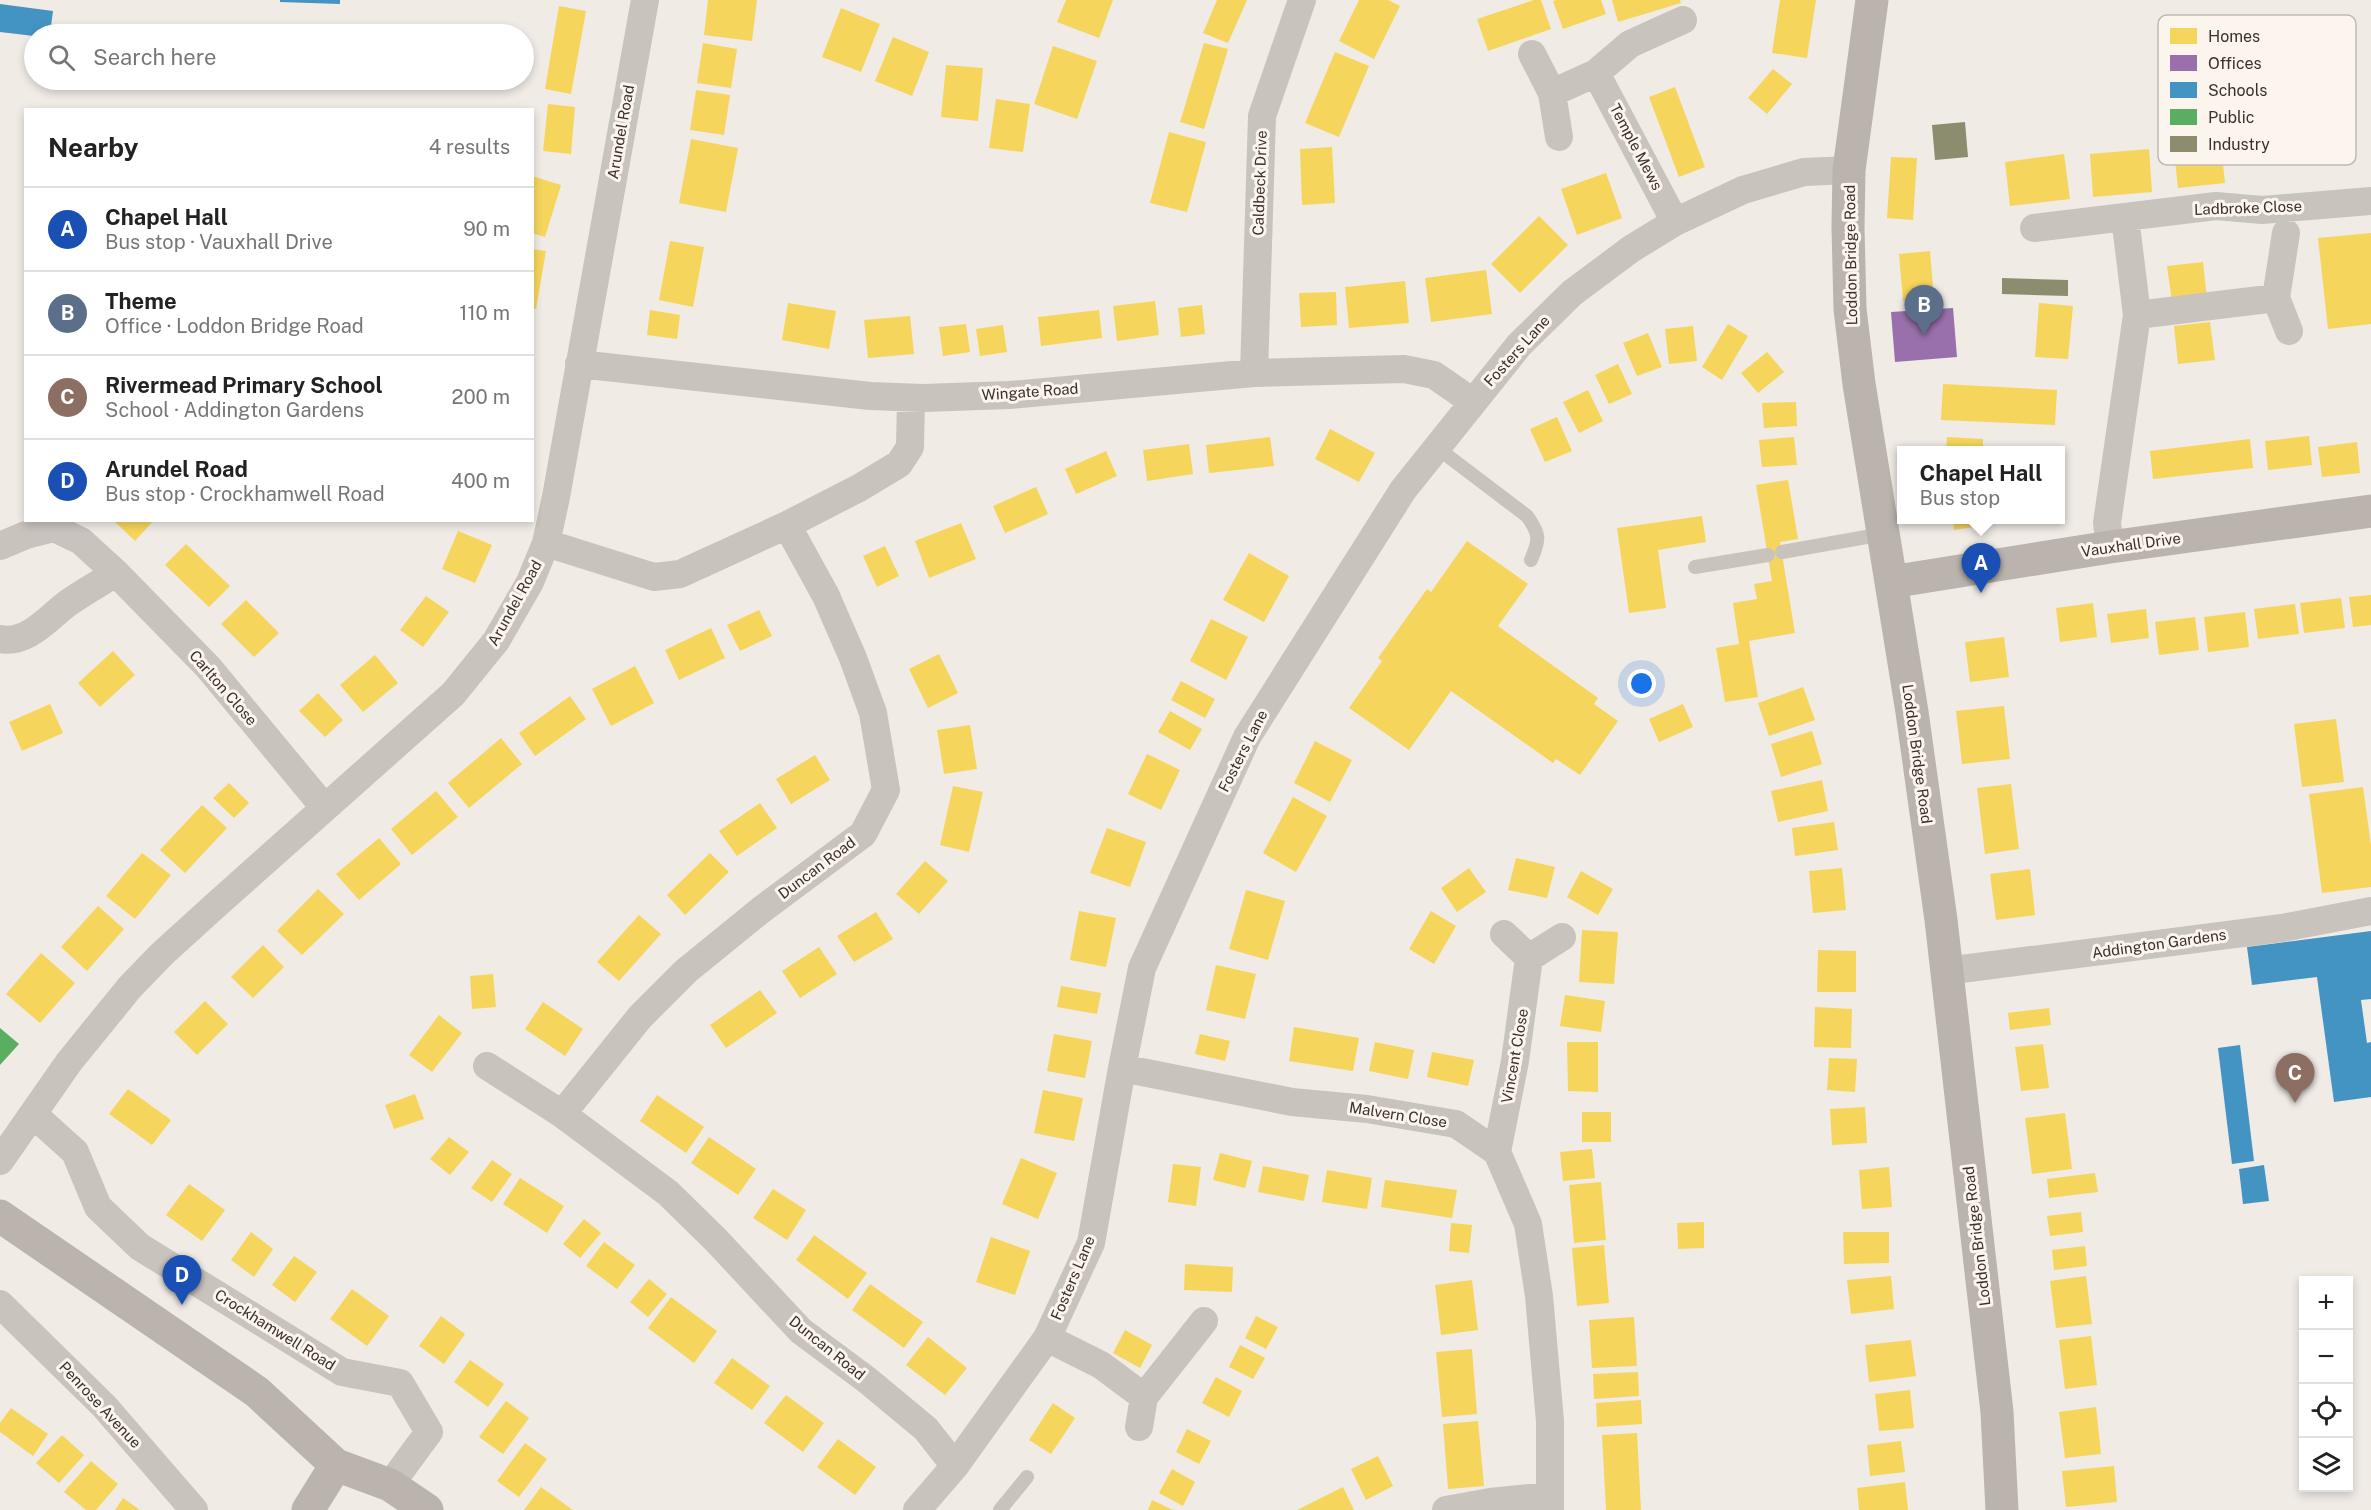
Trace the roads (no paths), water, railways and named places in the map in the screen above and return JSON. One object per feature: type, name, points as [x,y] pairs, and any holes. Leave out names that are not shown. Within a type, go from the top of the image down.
[{"type":"street","name":"Arundel Road","points":[[0,1161],[69,1062],[130,987],[162,954],[324,807],[453,694],[496,641],[530,582],[546,543],[556,497],[645,0]]},
{"type":"street","name":"Caldbeck Drive","points":[[1254,373],[1262,116],[1302,0]]},
{"type":"street","name":"Loddon Bridge Road","points":[[1872,0],[1849,170],[1850,309],[1912,712],[1946,971],[1997,1412],[2002,1510]]},
{"type":"street","points":[[1552,93],[1596,73],[1629,44],[1683,20]]},
{"type":"street","points":[[1532,54],[1552,93],[1559,136]]},
{"type":"street","name":"Temple Mews","points":[[1596,73],[1675,222]]},
{"type":"street","name":"Fosters Lane","points":[[917,1510],[955,1466],[1047,1338],[1091,1243],[1142,968],[1247,737],[1403,490],[1519,345],[1572,293],[1631,249],[1675,222],[1743,190],[1781,178],[1822,170],[1849,170]]},
{"type":"street","name":"Ladbroke Close","points":[[2034,228],[2216,206],[2262,210],[2371,201]]},
{"type":"street","points":[[2110,547],[2107,524],[2137,315],[2125,217]]},
{"type":"street","name":"Ladbroke Close","points":[[2276,298],[2286,234]]},
{"type":"street","points":[[2137,315],[2276,298],[2289,331]]},
{"type":"street","name":"Wingate Road","points":[[579,364],[870,396],[911,398],[1010,395],[1254,373],[1404,369],[1434,375],[1473,402]]},
{"type":"street","points":[[546,543],[654,577],[680,574],[787,525],[860,488],[899,464],[910,447],[911,398]]},
{"type":"street","name":"Vauxhall Drive","points":[[1891,582],[2110,547],[2371,511]]},
{"type":"street","name":"Duncan Road","points":[[562,1114],[640,1017],[686,971],[761,910],[863,834],[886,790],[873,713],[853,658],[826,596],[787,525]]},
{"type":"street","name":"Carlton Close","points":[[0,546],[26,535],[54,528],[81,541],[116,573],[208,668],[324,807]]},
{"type":"street","points":[[0,639],[8,641],[38,629],[68,604],[116,573]]},
{"type":"street","name":"Addington Gardens","points":[[1946,971],[2282,928],[2371,911]]},
{"type":"street","points":[[1504,934],[1528,958],[1562,937]]},
{"type":"street","name":"Vincent Close","points":[[1497,1152],[1515,1060],[1528,958]]},
{"type":"street","name":"Duncan Road","points":[[487,1066],[562,1114],[668,1193],[801,1330],[867,1380],[926,1430],[955,1466]]},
{"type":"street","name":"Malvern Close","points":[[1122,1068],[1292,1102],[1367,1108],[1455,1124],[1497,1152]]},
{"type":"street","name":"Crockhamwell Road","points":[[34,1114],[75,1152],[98,1207],[140,1247],[342,1372],[400,1383],[429,1432],[390,1485]]},
{"type":"street","points":[[1446,1510],[1490,1502],[1549,1503],[1550,1421],[1538,1285],[1528,1224],[1497,1152]]},
{"type":"street","points":[[0,1216],[257,1392],[336,1465],[390,1485],[427,1510]]},
{"type":"street","name":"Penrose Avenue","points":[[0,1304],[104,1406],[195,1510]]},
{"type":"street","points":[[1139,1427],[1144,1397],[1204,1321]]},
{"type":"street","points":[[1047,1338],[1101,1365],[1144,1397]]},
{"type":"street","points":[[308,1510],[336,1465]]},
{"type":"lane","points":[[1436,447],[1527,516],[1536,529],[1539,542],[1531,560]]},
{"type":"lane","points":[[1782,552],[1883,534]]},
{"type":"lane","points":[[1695,567],[1768,555]]},
{"type":"lane","points":[[1000,1510],[1027,1477]]},
{"type":"place","name":"Theme","points":[[1924,335]]},
{"type":"place","name":"Chapel Hall","points":[[1981,593]]},
{"type":"place","name":"Rivermead Primary School","points":[[2295,1103]]},
{"type":"place","name":"Arundel Road","points":[[182,1305]]}]
